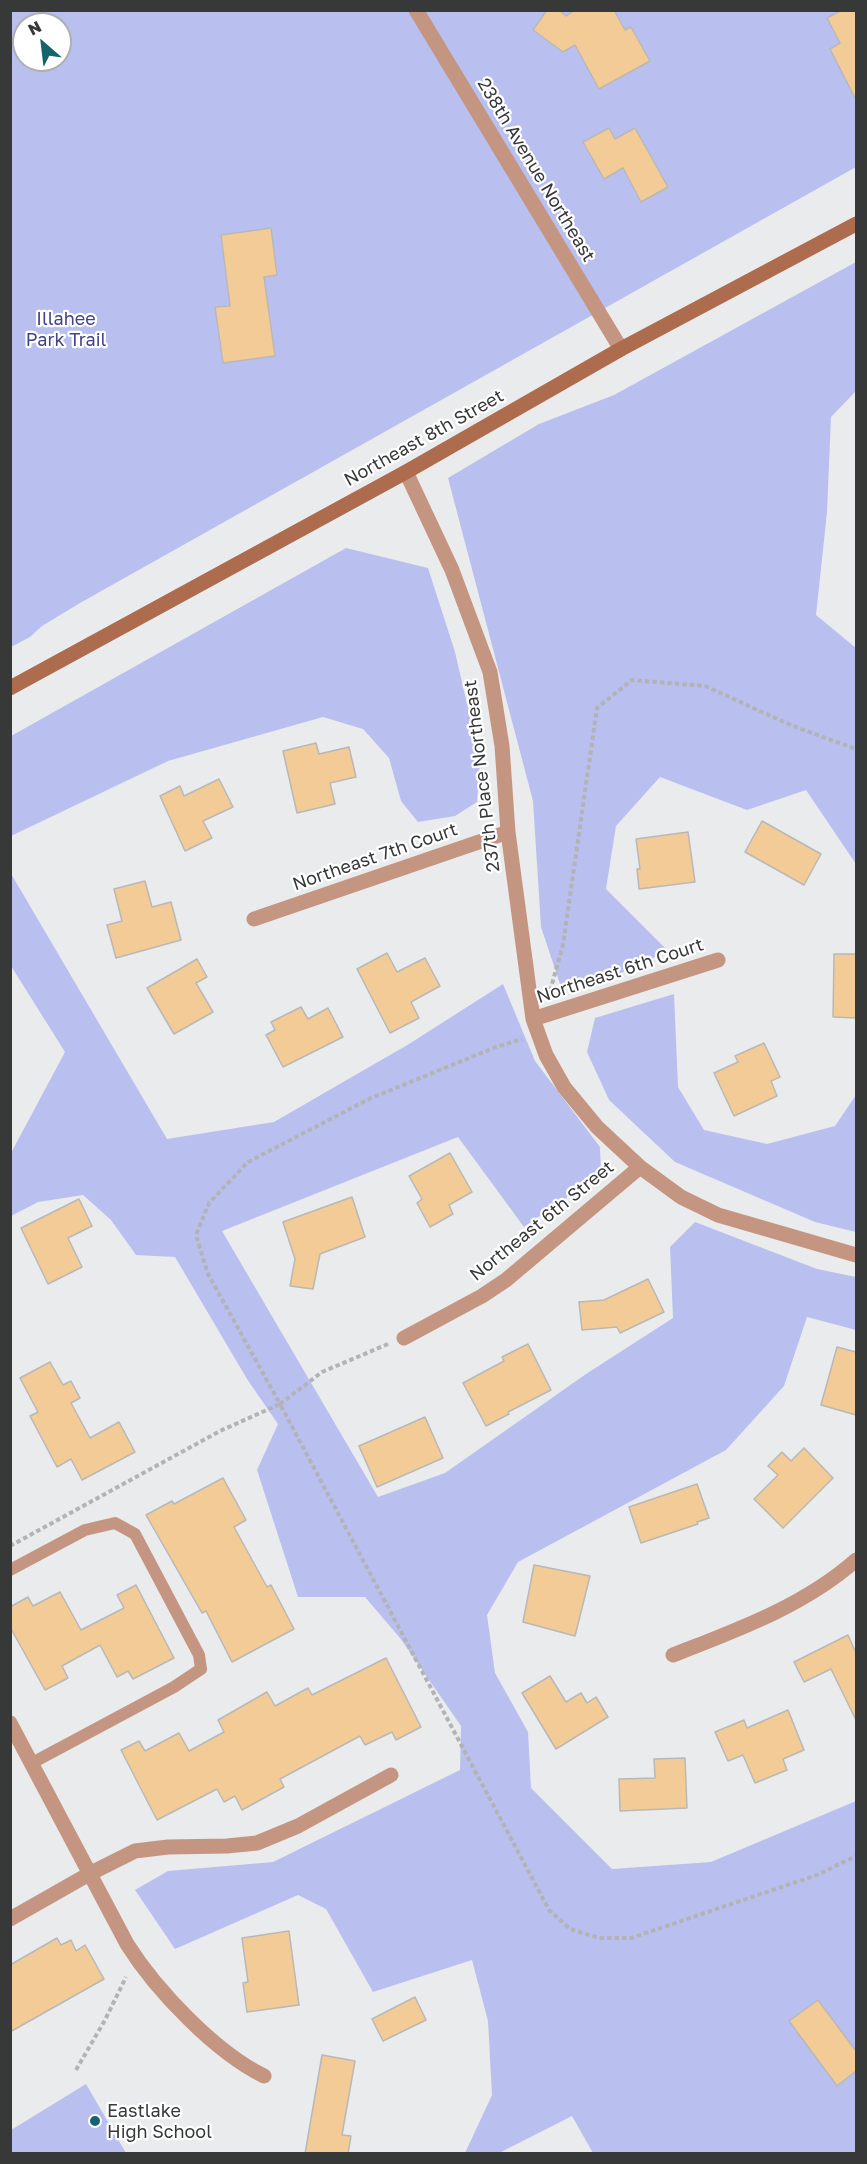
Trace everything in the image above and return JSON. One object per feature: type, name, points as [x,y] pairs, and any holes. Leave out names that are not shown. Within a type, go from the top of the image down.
[{"type":"street","name":"238th Avenue Northeast","points":[[416,10],[621,349]]},
{"type":"street","name":"Northeast 8th Street","points":[[10,687],[406,472],[621,349],[856,224]]},
{"type":"street","name":"237th Place Northeast","points":[[406,472],[452,570],[490,672],[502,746],[508,832],[536,1026],[546,1056],[564,1087],[597,1127],[640,1167],[681,1197],[718,1215],[856,1255]]},
{"type":"street","name":"Northeast 7th Court","points":[[254,919],[508,832]]},
{"type":"street","name":"Northeast 6th Court","points":[[536,1026],[718,960]]},
{"type":"street","name":"Northeast 6th Street","points":[[404,1338],[482,1296],[506,1280],[640,1167]]},
{"type":"street","points":[[673,1655],[737,1630],[791,1604],[838,1576],[856,1560]]},
{"type":"street","points":[[10,1723],[143,1970],[201,2030],[245,2067],[264,2076]]},
{"type":"street","points":[[10,1919],[90,1873],[135,1851],[168,1847],[257,1843],[298,1826],[391,1775]]},
{"type":"lane","points":[[10,1570],[85,1530],[116,1522],[135,1534],[199,1655],[201,1669],[174,1687],[32,1763]]},
{"type":"path","points":[[548,1000],[563,945],[597,708],[632,680],[705,686],[793,726],[856,749]]},
{"type":"path","points":[[536,1026],[496,1047],[369,1099],[248,1162],[209,1203],[196,1235],[208,1274],[280,1404],[549,1910],[570,1929],[599,1938],[631,1938],[817,1875],[856,1856]]},
{"type":"path","points":[[10,1546],[220,1431],[280,1404],[322,1372],[404,1338]]},
{"type":"path","points":[[76,2070],[125,1980],[127,1944]]},
{"type":"green space","name":"Illahee Park Trail","points":[[11,11],[856,11],[856,167],[80,603],[42,626],[30,637],[11,647]]},
{"type":"green space","points":[[856,262],[856,391],[831,417],[827,512],[816,615],[856,648],[856,864],[806,790],[747,810],[660,777],[616,826],[606,889],[668,951],[604,981],[560,984],[541,927],[533,801],[448,478],[539,424],[614,395]]},
{"type":"green space","points":[[346,548],[428,568],[455,652],[480,760],[477,802],[455,816],[418,822],[401,801],[389,758],[363,729],[323,717],[168,761],[11,836],[11,736]]},
{"type":"green space","points":[[10,872],[167,1139],[274,1122],[409,1044],[503,984],[535,1061],[600,1147],[601,1174],[524,1227],[458,1137],[222,1231],[378,1497],[445,1473],[586,1374],[673,1318],[670,1247],[695,1222],[817,1269],[856,1277],[856,1330],[807,1317],[784,1386],[726,1450],[518,1562],[487,1615],[495,1673],[528,1732],[531,1788],[612,1869],[711,1862],[856,1801],[856,2153],[593,2153],[572,2116],[499,2153],[465,2153],[492,2095],[488,2021],[472,1960],[373,1992],[326,1909],[298,1895],[175,1949],[135,1890],[168,1871],[273,1862],[460,1770],[461,1726],[400,1638],[365,1597],[298,1597],[257,1470],[278,1424],[247,1379],[175,1257],[136,1255],[111,1220],[83,1195],[38,1202],[11,1216],[11,1153],[65,1052],[11,966]]},
{"type":"green space","points":[[674,994],[678,1087],[704,1130],[767,1144],[835,1126],[856,1095],[856,1232],[815,1222],[675,1162],[609,1100],[587,1052],[595,1018]]},
{"type":"green space","points":[[86,2084],[126,2153],[11,2153],[11,2130]]},
{"type":"building","points":[[547,10],[559,10],[566,16],[575,10],[614,10],[625,30],[631,27],[650,61],[599,89],[575,45],[563,52],[533,30]]},
{"type":"building","points":[[842,10],[856,10],[856,100],[830,49],[840,43],[827,18]]},
{"type":"building","points":[[609,128],[615,139],[635,128],[668,187],[641,202],[623,168],[604,179],[583,142]]},
{"type":"building","points":[[271,228],[277,275],[264,277],[275,356],[223,363],[215,307],[230,306],[221,235]]},
{"type":"building","points":[[316,743],[319,754],[349,747],[356,777],[330,783],[335,804],[297,813],[283,751]]},
{"type":"building","points":[[219,779],[233,807],[203,821],[212,838],[185,851],[160,796],[180,786],[184,796]]},
{"type":"building","points":[[762,821],[821,854],[804,885],[745,852]]},
{"type":"building","points":[[688,832],[695,882],[639,889],[637,869],[640,869],[636,839]]},
{"type":"building","points":[[145,881],[152,907],[171,902],[181,940],[116,958],[107,925],[122,921],[114,889]]},
{"type":"building","points":[[387,953],[397,972],[425,958],[440,986],[411,1002],[419,1018],[390,1033],[357,969]]},
{"type":"building","points":[[834,954],[856,954],[856,1018],[833,1017]]},
{"type":"building","points":[[197,959],[207,977],[196,983],[213,1012],[174,1034],[147,988]]},
{"type":"building","points":[[301,1007],[308,1019],[328,1008],[343,1037],[283,1067],[266,1035],[275,1030],[271,1022]]},
{"type":"building","points":[[764,1043],[780,1077],[771,1081],[777,1096],[734,1116],[714,1073],[738,1062],[735,1056]]},
{"type":"building","points":[[450,1153],[472,1192],[449,1205],[453,1214],[430,1227],[417,1203],[422,1199],[409,1176]]},
{"type":"building","points":[[352,1197],[365,1237],[320,1254],[313,1289],[290,1286],[295,1259],[283,1222]]},
{"type":"building","points":[[79,1199],[92,1226],[68,1238],[82,1267],[48,1284],[21,1228]]},
{"type":"building","points":[[648,1279],[664,1312],[620,1333],[617,1327],[582,1330],[579,1302],[604,1300]]},
{"type":"building","points":[[528,1344],[551,1390],[486,1426],[463,1383],[504,1361],[502,1357]]},
{"type":"building","points":[[837,1347],[856,1352],[856,1415],[821,1405]]},
{"type":"building","points":[[50,1362],[63,1385],[71,1381],[80,1398],[71,1403],[90,1438],[119,1422],[135,1452],[82,1480],[71,1459],[57,1467],[30,1416],[38,1412],[20,1378]]},
{"type":"building","points":[[425,1417],[443,1458],[377,1487],[359,1446]]},
{"type":"building","points":[[804,1448],[833,1478],[783,1528],[754,1499],[778,1475],[768,1466],[782,1452],[791,1461]]},
{"type":"building","points":[[223,1478],[246,1520],[234,1527],[267,1587],[271,1585],[294,1629],[232,1662],[206,1611],[202,1613],[146,1515],[172,1501],[174,1504]]},
{"type":"building","points":[[697,1484],[709,1518],[697,1522],[698,1524],[641,1543],[629,1507]]},
{"type":"building","points":[[534,1565],[590,1576],[575,1636],[523,1622]]},
{"type":"building","points":[[136,1585],[174,1658],[133,1679],[128,1671],[117,1677],[100,1645],[62,1666],[68,1678],[45,1690],[10,1627],[10,1607],[28,1597],[33,1606],[60,1592],[81,1630],[124,1608],[117,1595]]},
{"type":"building","points":[[848,1635],[856,1653],[856,1720],[831,1669],[804,1682],[794,1662]]},
{"type":"building","points":[[386,1658],[421,1727],[396,1740],[392,1732],[365,1745],[360,1736],[280,1779],[284,1787],[242,1810],[235,1796],[224,1802],[217,1789],[157,1820],[121,1750],[139,1741],[145,1751],[179,1733],[189,1751],[224,1732],[218,1720],[267,1692],[275,1706],[308,1688],[312,1695]]},
{"type":"building","points":[[550,1676],[566,1702],[581,1693],[587,1703],[596,1697],[608,1717],[556,1749],[522,1693]]},
{"type":"building","points":[[788,1710],[804,1750],[783,1759],[787,1770],[755,1783],[743,1755],[728,1761],[715,1732],[744,1720],[747,1728]]},
{"type":"building","points":[[685,1758],[687,1808],[620,1811],[619,1779],[655,1778],[654,1759]]},
{"type":"building","points":[[289,1931],[299,2005],[247,2012],[243,1983],[248,1982],[242,1938]]},
{"type":"building","points":[[57,1938],[61,1945],[71,1940],[76,1951],[85,1945],[104,1979],[10,2032],[10,1965]]},
{"type":"building","points":[[415,1997],[426,2020],[383,2041],[372,2019]]},
{"type":"building","points":[[818,2000],[856,2051],[856,2071],[837,2086],[789,2021]]},
{"type":"building","points":[[322,2055],[355,2061],[342,2135],[351,2136],[348,2154],[305,2154]]},
{"type":"place","name":"Eastlake High School","points":[[95,2121]]}]
